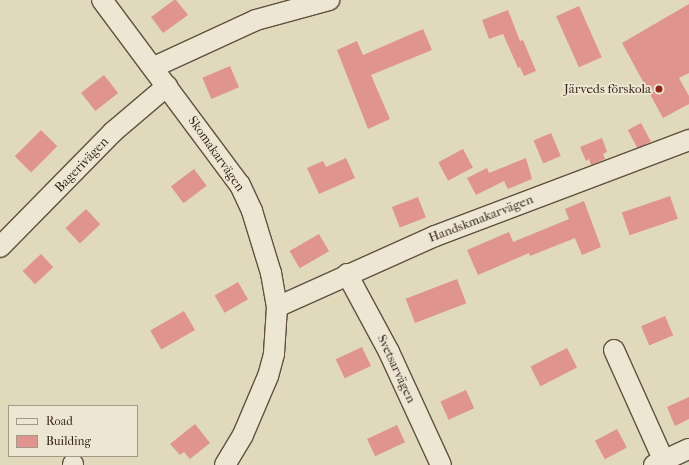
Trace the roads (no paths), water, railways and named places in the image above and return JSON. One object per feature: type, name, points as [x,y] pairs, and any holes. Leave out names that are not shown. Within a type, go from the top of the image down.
[{"type":"street","name":"Skomakarvägen","points":[[102,0],[154,67],[240,185],[252,211],[267,259],[277,307],[277,327],[268,376],[243,435],[225,465]]},
{"type":"street","points":[[154,67],[256,20],[329,0]]},
{"type":"street","name":"Bagerivägen","points":[[0,247],[113,132],[167,86]]},
{"type":"street","name":"Handskmakarvägen","points":[[277,307],[347,274],[435,236],[689,140]]},
{"type":"street","name":"Svetsarvägen","points":[[347,274],[389,352],[441,465]]},
{"type":"street","points":[[614,350],[659,463],[689,449]]},
{"type":"place","name":"Järveds förskola","points":[[659,89]]}]
